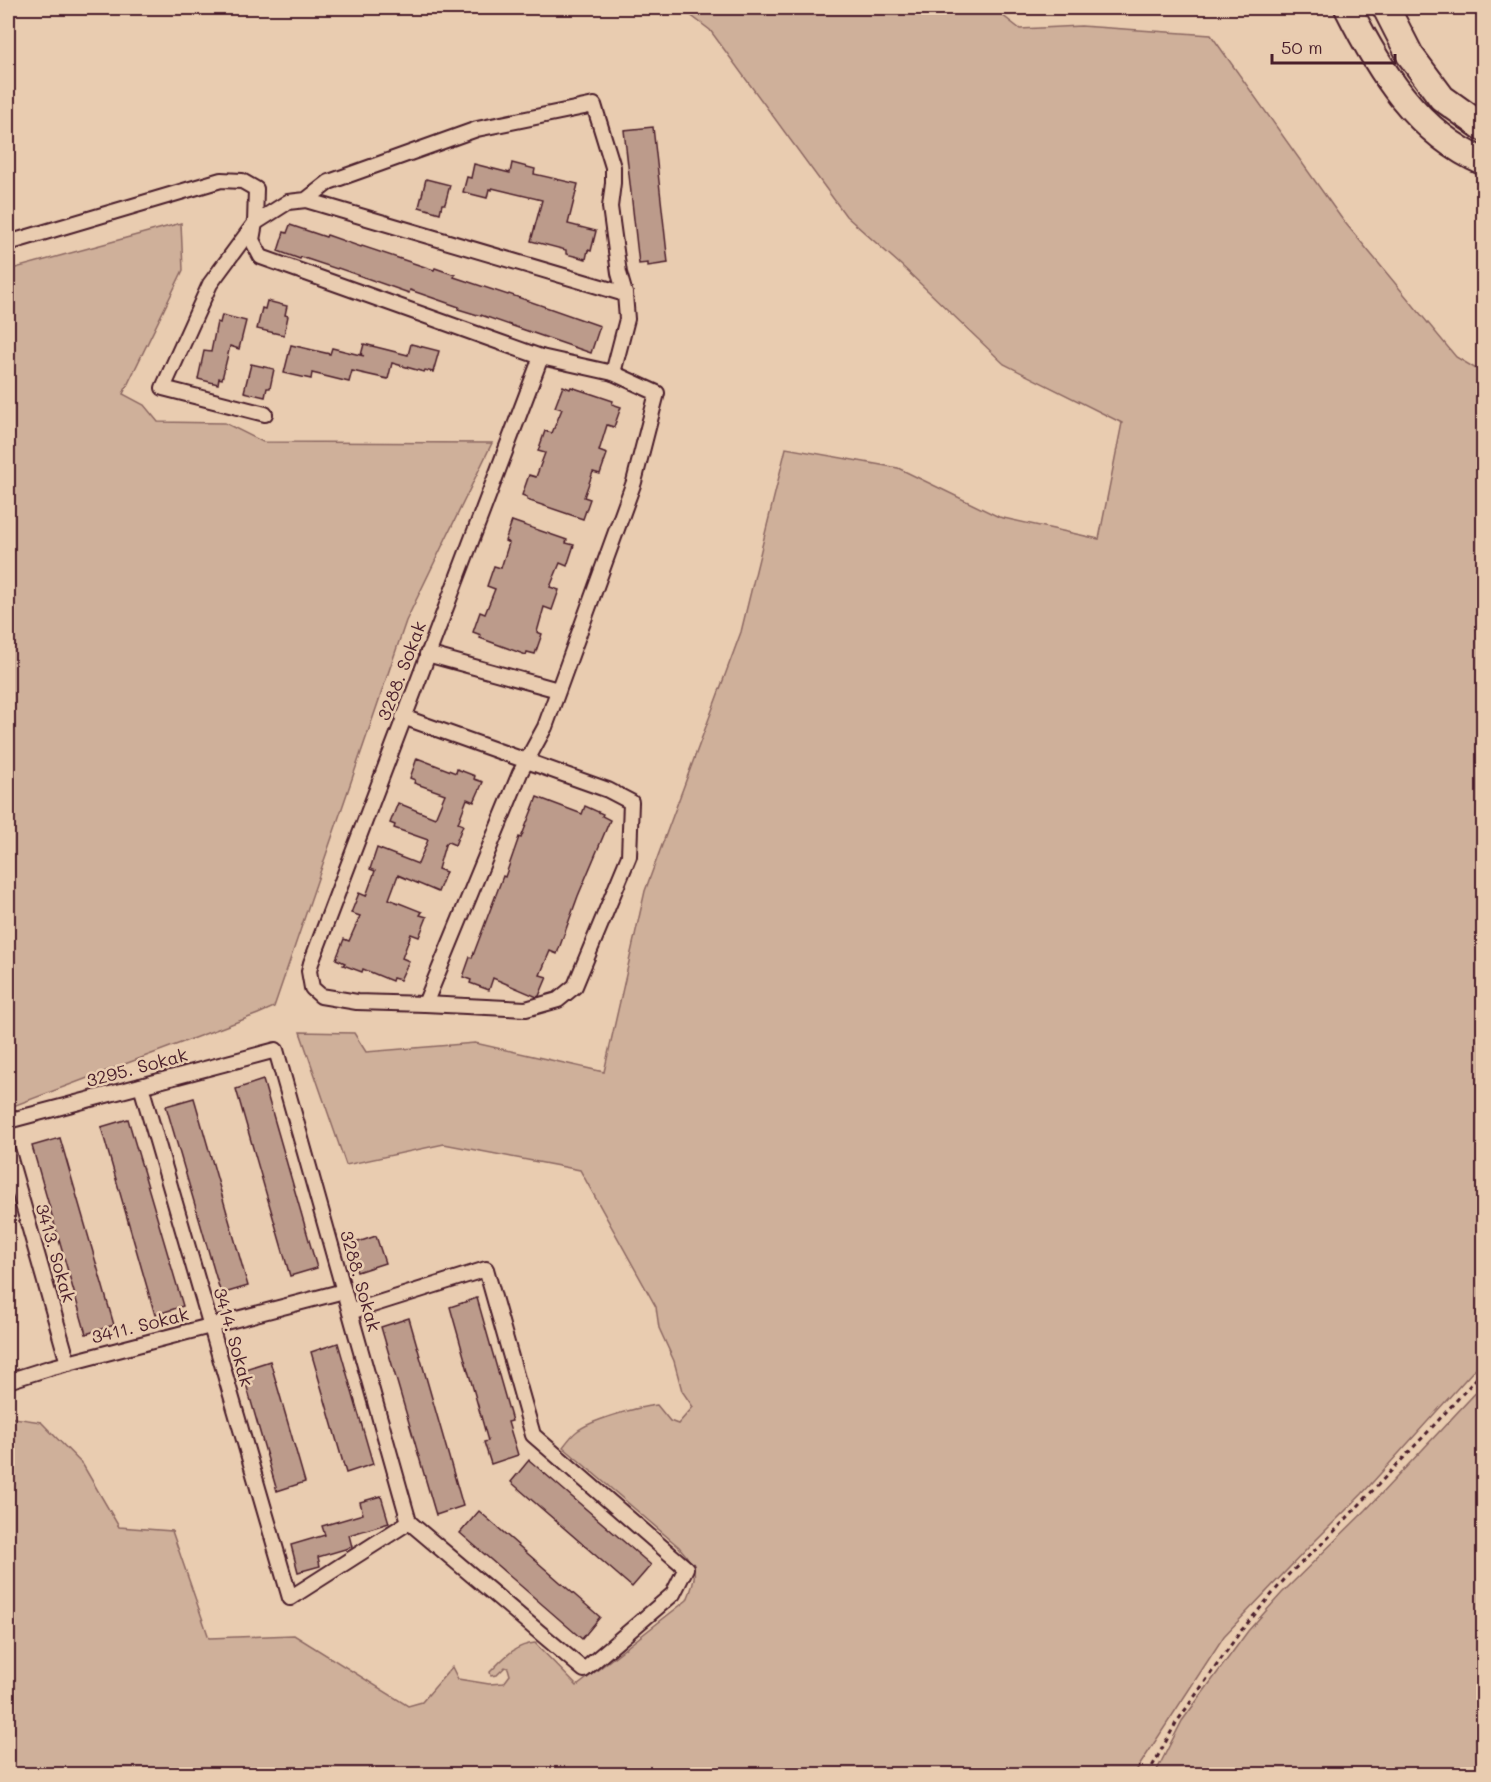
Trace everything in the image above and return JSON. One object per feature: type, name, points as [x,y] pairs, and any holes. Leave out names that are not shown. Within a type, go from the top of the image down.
[{"type":"highway","points":[[1348,8],[1403,100],[1437,135],[1484,162]]},
{"type":"highway","points":[[1386,8],[1410,55],[1442,98],[1484,128]]},
{"type":"street","points":[[306,200],[329,182],[477,129],[594,105],[613,167],[610,207],[627,319],[613,374]]},
{"type":"street","points":[[8,243],[221,180],[242,181],[256,189],[252,240],[261,257],[540,357],[613,374],[657,393],[634,482],[545,727],[526,762],[520,773],[425,1004],[525,1009],[558,1000],[574,986],[629,856],[631,802],[608,790],[526,762],[404,717]]},
{"type":"street","points":[[265,414],[163,388],[210,284],[255,223],[288,202],[306,200],[625,294]]},
{"type":"street","name":"3288. Sokak","points":[[425,1004],[357,1002],[321,996],[312,988],[309,971],[540,357]]},
{"type":"street","points":[[427,654],[558,690]]},
{"type":"street","name":"3288. Sokak","points":[[276,1050],[409,1522]]},
{"type":"street","name":"3295. Sokak","points":[[8,1121],[276,1050]]},
{"type":"street","name":"3414. Sokak","points":[[141,1086],[290,1598],[409,1522]]},
{"type":"street","name":"3413. Sokak","points":[[8,1152],[68,1363]]},
{"type":"street","points":[[350,1312],[486,1269],[533,1435],[686,1568],[673,1594],[584,1670],[409,1522]]},
{"type":"street","name":"3411. Sokak","points":[[8,1380],[344,1291]]},
{"type":"path","points":[[1148,1774],[1176,1723],[1240,1632],[1289,1574],[1328,1538],[1484,1370]]},
{"type":"shaded area","points":[[681,8],[993,8],[1020,29],[1081,26],[1211,35],[1342,219],[1456,357],[1483,373],[1483,1360],[1362,1494],[1224,1636],[1134,1774],[8,1774],[8,1417],[41,1422],[83,1465],[119,1527],[172,1531],[209,1638],[294,1635],[408,1706],[422,1702],[452,1667],[458,1679],[489,1684],[504,1683],[510,1675],[508,1668],[505,1667],[497,1675],[491,1676],[490,1672],[515,1649],[535,1643],[577,1686],[687,1600],[693,1584],[694,1572],[685,1554],[563,1447],[583,1427],[615,1415],[657,1405],[670,1421],[678,1424],[693,1407],[682,1391],[674,1361],[659,1328],[656,1307],[580,1170],[444,1144],[346,1165],[300,1032],[354,1033],[366,1052],[475,1043],[604,1072],[645,891],[741,632],[786,448],[898,468],[999,517],[1099,539],[1122,423],[1004,364],[846,216],[710,30]]},
{"type":"shaded area","points":[[181,223],[183,270],[123,394],[144,405],[158,422],[225,423],[263,442],[492,443],[406,621],[274,1007],[8,1108],[8,270]]},
{"type":"shaded area","points":[[1483,1385],[1483,1774],[1155,1774],[1182,1721],[1248,1631]]},
{"type":"building","points":[[653,127],[668,263],[648,266],[648,263],[639,264],[624,130]]},
{"type":"building","points":[[512,163],[535,169],[534,174],[578,184],[568,224],[596,231],[591,251],[588,250],[586,259],[566,254],[566,250],[531,241],[542,200],[492,188],[492,190],[489,189],[487,198],[463,192],[467,177],[471,178],[474,164],[510,173]]},
{"type":"building","points":[[426,179],[450,185],[440,213],[419,207]]},
{"type":"building","points":[[290,225],[434,270],[435,268],[455,275],[454,277],[600,326],[591,353],[458,309],[459,307],[410,290],[409,293],[338,268],[278,251],[284,232],[287,233]]},
{"type":"building","points":[[267,301],[287,306],[285,315],[288,316],[284,335],[257,329],[262,308],[265,309]]},
{"type":"building","points":[[222,315],[246,321],[239,349],[230,346],[222,379],[219,378],[218,384],[198,379],[204,351],[211,352],[217,322],[220,323]]},
{"type":"building","points":[[364,344],[408,355],[411,344],[439,351],[433,372],[425,370],[424,372],[392,363],[388,379],[352,371],[349,382],[312,373],[311,379],[284,373],[291,345],[330,354],[332,348],[364,356],[361,355]]},
{"type":"building","points":[[251,364],[274,369],[270,388],[267,388],[265,397],[244,392]]},
{"type":"building","points":[[563,386],[613,401],[612,404],[621,407],[614,427],[607,425],[599,451],[607,454],[600,474],[593,472],[584,497],[590,499],[583,519],[527,500],[527,497],[522,495],[529,475],[536,477],[545,453],[538,451],[545,431],[552,433],[562,409],[555,407]]},
{"type":"building","points":[[512,521],[567,540],[566,543],[574,545],[567,566],[560,563],[550,587],[559,590],[552,610],[544,607],[537,632],[542,634],[535,654],[527,652],[526,655],[480,638],[481,635],[473,632],[480,612],[485,614],[495,589],[487,586],[494,566],[501,568],[509,543],[505,541]]},
{"type":"building","points":[[417,758],[456,773],[457,769],[483,782],[474,802],[467,799],[458,823],[463,825],[455,845],[448,842],[445,845],[438,869],[446,872],[438,892],[398,875],[389,899],[422,912],[420,915],[427,917],[419,937],[411,934],[402,958],[409,961],[400,980],[393,978],[392,981],[363,969],[362,972],[343,965],[345,963],[336,959],[344,939],[349,941],[360,916],[351,913],[359,893],[366,896],[375,871],[370,869],[377,848],[418,864],[428,840],[394,828],[395,825],[390,823],[398,803],[435,818],[445,794],[414,783],[415,780],[410,778]]},
{"type":"building","points":[[537,797],[582,814],[585,806],[603,814],[602,816],[610,820],[578,896],[557,954],[550,951],[540,975],[547,977],[537,997],[493,978],[489,990],[470,983],[471,980],[463,977]]},
{"type":"building","points":[[263,1080],[317,1268],[290,1276],[236,1089]]},
{"type":"building","points":[[194,1098],[248,1286],[221,1294],[166,1106]]},
{"type":"building","points":[[128,1119],[183,1306],[155,1315],[101,1127]]},
{"type":"building","points":[[60,1138],[114,1325],[86,1334],[32,1146]]},
{"type":"building","points":[[376,1236],[385,1263],[357,1272],[353,1260],[359,1258],[355,1243]]},
{"type":"building","points":[[477,1298],[512,1421],[508,1422],[518,1455],[491,1464],[484,1442],[488,1441],[450,1307]]},
{"type":"building","points":[[409,1318],[463,1506],[436,1515],[381,1327]]},
{"type":"building","points":[[338,1343],[373,1464],[346,1473],[311,1352]]},
{"type":"building","points":[[270,1361],[305,1482],[277,1491],[242,1370]]},
{"type":"building","points":[[529,1460],[651,1565],[632,1587],[511,1482]]},
{"type":"building","points":[[381,1496],[389,1523],[349,1535],[352,1547],[318,1557],[320,1566],[298,1572],[291,1545],[325,1535],[322,1526],[363,1514],[360,1502]]},
{"type":"building","points":[[479,1511],[600,1617],[582,1639],[460,1533]]}]
